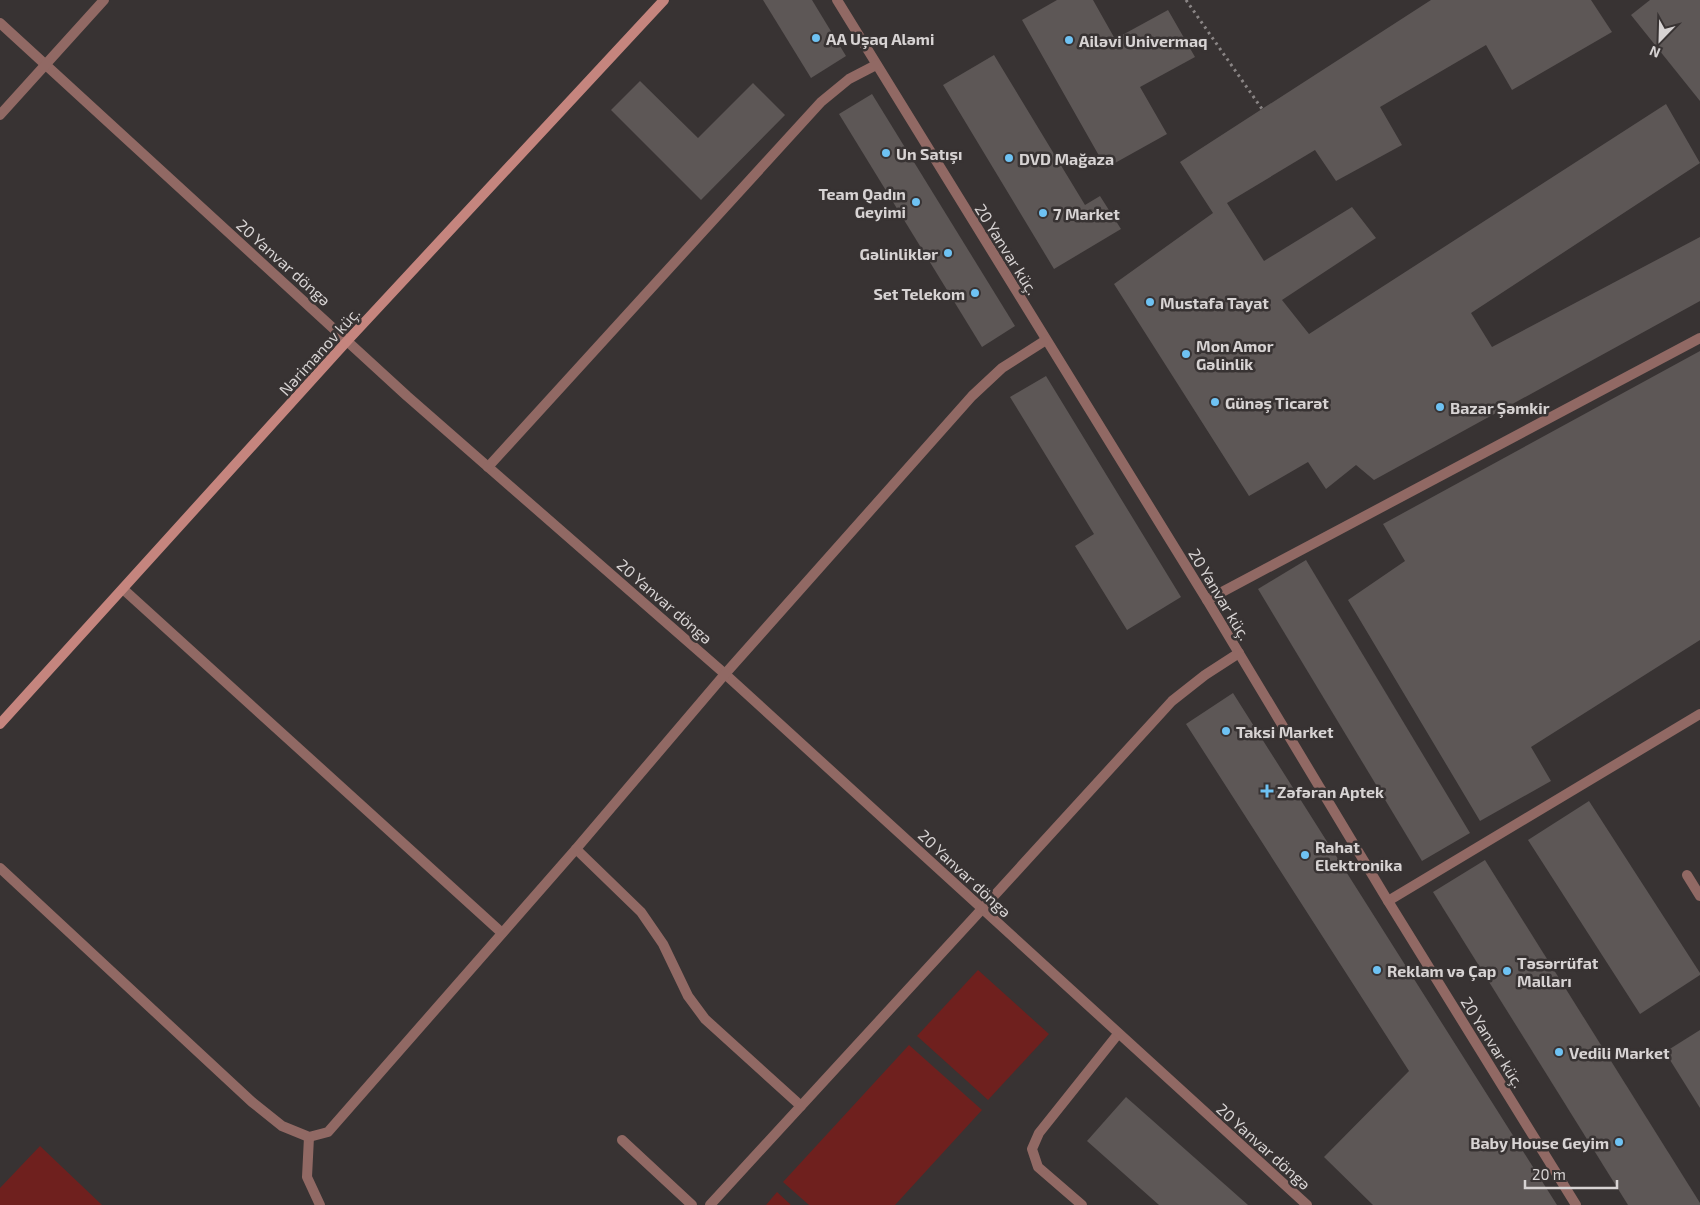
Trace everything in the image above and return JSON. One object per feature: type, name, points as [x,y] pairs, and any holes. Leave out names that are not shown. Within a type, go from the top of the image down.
[{"type":"street","points":[[0,115],[104,0]]},
{"type":"street","name":"Nərimanov küç.","points":[[0,724],[348,340],[664,0]]},
{"type":"street","name":"20 Yanvar küç.","points":[[836,0],[1207,600],[1388,901],[1576,1205]]},
{"type":"street","name":"20 Yanvar döngə","points":[[0,23],[488,467],[725,674],[1306,1205]]},
{"type":"street","points":[[488,467],[821,102],[849,79],[876,65]]},
{"type":"street","points":[[1207,600],[1700,338]]},
{"type":"street","points":[[0,868],[252,1102],[282,1126],[309,1137],[328,1132],[576,849],[725,674],[972,396],[1002,368],[1046,340]]},
{"type":"street","points":[[122,589],[502,933]]},
{"type":"street","points":[[710,1205],[1172,701],[1205,675],[1239,653]]},
{"type":"street","points":[[1388,901],[1700,714]]},
{"type":"street","points":[[576,849],[641,912],[663,944],[688,996],[705,1019],[801,1106]]},
{"type":"street","points":[[1687,875],[1700,896]]},
{"type":"street","points":[[1082,1205],[1038,1166],[1032,1150],[1039,1133],[1118,1034]]},
{"type":"street","points":[[309,1137],[307,1177],[320,1205]]},
{"type":"street","points":[[622,1140],[692,1205]]},
{"type":"path","points":[[1186,0],[1262,109]]},
{"type":"shaded area","points":[[978,970],[1049,1034],[988,1100],[917,1036]]},
{"type":"shaded area","points":[[909,1045],[982,1110],[895,1205],[809,1205],[783,1182]]},
{"type":"shaded area","points":[[40,1146],[102,1205],[0,1205],[0,1188]]},
{"type":"shaded area","points":[[777,1192],[791,1205],[766,1205]]},
{"type":"building","points":[[763,0],[812,0],[846,56],[811,78]]},
{"type":"building","points":[[1057,0],[1093,0],[1115,39],[1168,10],[1195,57],[1140,87],[1167,134],[1106,168],[1022,20]]},
{"type":"building","points":[[1431,0],[1591,0],[1612,32],[1512,90],[1486,45],[1380,107],[1402,145],[1336,181],[1315,150],[1227,203],[1264,261],[1352,207],[1376,238],[1282,300],[1309,334],[1666,104],[1700,163],[1471,313],[1492,347],[1700,237],[1700,301],[1374,480],[1356,465],[1326,489],[1308,462],[1249,496],[1114,284],[1213,213],[1180,162]]},
{"type":"building","points":[[1650,0],[1700,0],[1700,101],[1631,15]]},
{"type":"building","points":[[994,55],[1085,205],[1100,196],[1121,229],[1054,269],[943,85]]},
{"type":"building","points":[[640,81],[698,138],[753,83],[785,115],[701,200],[611,110]]},
{"type":"building","points":[[872,94],[1015,326],[982,347],[839,114]]},
{"type":"building","points":[[1700,351],[1700,640],[1531,747],[1551,781],[1480,821],[1348,600],[1405,561],[1383,524]]},
{"type":"building","points":[[1046,376],[1181,597],[1127,630],[1075,546],[1094,534],[1010,397]]},
{"type":"building","points":[[1306,560],[1470,833],[1422,861],[1258,589]]},
{"type":"building","points":[[1233,693],[1557,1205],[1373,1205],[1324,1157],[1409,1071],[1186,724]]},
{"type":"building","points":[[1589,801],[1700,973],[1700,975],[1640,1014],[1528,840]]},
{"type":"building","points":[[1485,860],[1700,1205],[1628,1205],[1433,892]]},
{"type":"building","points":[[1700,1030],[1700,1108],[1665,1052]]},
{"type":"building","points":[[1126,1097],[1248,1205],[1159,1205],[1087,1141]]},
{"type":"place","name":"AA Uşaq Aləmi","points":[[816,38]]},
{"type":"place","name":"Ailəvi Univermaq","points":[[1069,40]]},
{"type":"place","name":"Un Satışı","points":[[886,153]]},
{"type":"place","name":"DVD Mağaza","points":[[1009,158]]},
{"type":"place","name":"Team Qadın Geyimi","points":[[916,202]]},
{"type":"place","name":"7 Market","points":[[1043,213]]},
{"type":"place","name":"Gəlinliklər","points":[[948,253]]},
{"type":"place","name":"Set Telekom","points":[[975,293]]},
{"type":"place","name":"Mustafa Tayat","points":[[1150,302]]},
{"type":"place","name":"Mon Amor Gəlinlik","points":[[1186,354]]},
{"type":"place","name":"Günəş Ticarət","points":[[1215,402]]},
{"type":"place","name":"Bazar Şəmkir","points":[[1440,407]]},
{"type":"place","name":"Taksi Market","points":[[1226,731]]},
{"type":"place","name":"Zəfəran Aptek","points":[[1267,791]]},
{"type":"place","name":"Rahat Elektronika","points":[[1305,855]]},
{"type":"place","name":"Reklam və Çap","points":[[1377,970]]},
{"type":"place","name":"Təsərrüfat Malları","points":[[1507,971]]},
{"type":"place","name":"Vedili Market","points":[[1559,1052]]},
{"type":"place","name":"Baby House Geyim","points":[[1619,1142]]}]
